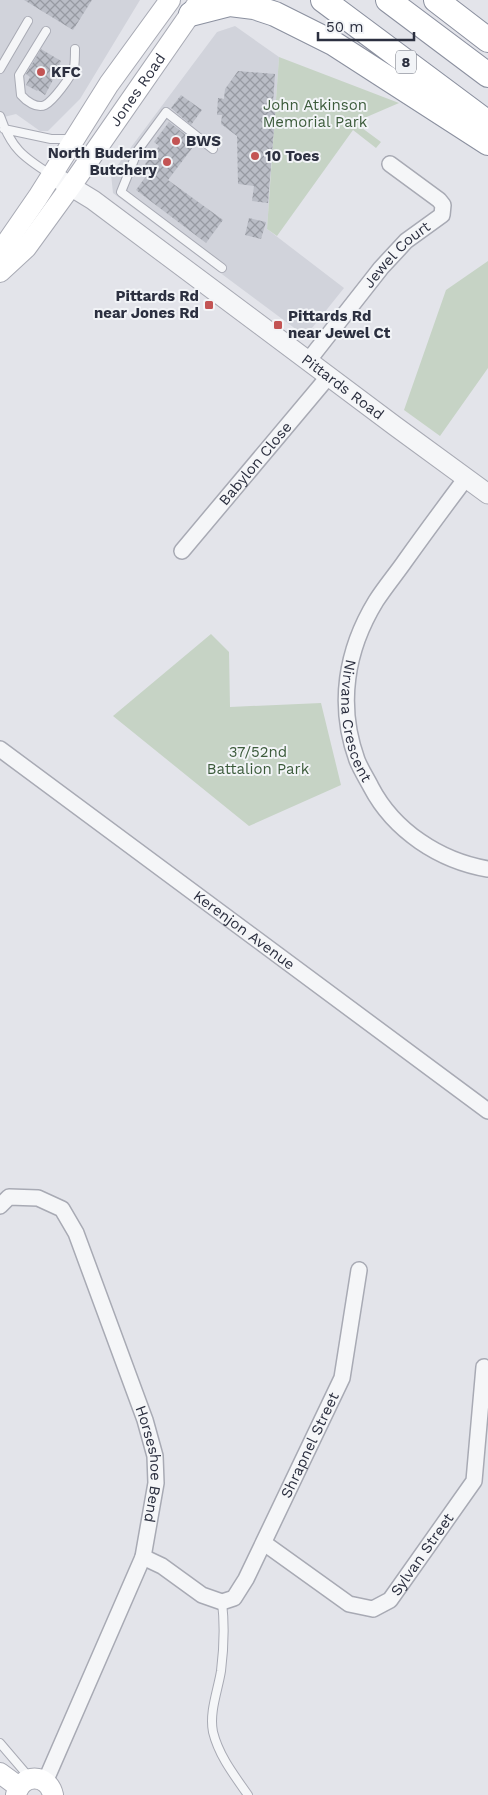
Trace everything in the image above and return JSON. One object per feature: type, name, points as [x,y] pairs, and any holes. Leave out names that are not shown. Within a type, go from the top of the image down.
[{"type":"highway","name":"8","points":[[323,0],[488,123]]},
{"type":"highway","points":[[388,0],[488,75]]},
{"type":"highway","points":[[436,0],[488,40]]},
{"type":"highway","points":[[195,7],[230,4],[258,5],[333,43],[488,143]]},
{"type":"main road","name":"Jones Road","points":[[0,252],[52,175],[109,84],[170,0]]},
{"type":"main road","name":"Jones Road","points":[[0,272],[26,248],[195,7]]},
{"type":"main road","points":[[0,1773],[33,1787]]},
{"type":"street","name":"Jewel Court","points":[[308,361],[381,268],[406,241],[442,215],[443,205],[439,200],[390,164]]},
{"type":"street","name":"Pittards Road","points":[[52,175],[93,200],[328,377],[488,494]]},
{"type":"street","name":"Babylon Close","points":[[182,551],[328,377]]},
{"type":"street","name":"Nirvana Crescent","points":[[466,478],[376,601],[362,628],[350,661],[346,687],[346,717],[357,761],[378,801],[406,831],[435,851],[471,866],[488,869]]},
{"type":"street","name":"Kerenjon Avenue","points":[[0,749],[488,1111]]},
{"type":"street","name":"Horseshoe Bend","points":[[0,1206],[9,1197],[38,1198],[62,1209],[76,1232],[144,1420],[155,1456],[156,1483],[143,1557],[33,1787]]},
{"type":"street","name":"Shrapnel Street","points":[[222,1602],[234,1598],[246,1579],[342,1378],[359,1270]]},
{"type":"street","name":"Sylvan Street","points":[[264,1543],[349,1604],[372,1609],[390,1600],[474,1481],[484,1367]]},
{"type":"street","points":[[143,1557],[162,1566],[202,1595],[222,1602]]},
{"type":"lane","points":[[0,69],[28,21]]},
{"type":"lane","points":[[46,31],[19,76],[21,95],[33,104],[37,106],[45,105],[64,85],[74,68],[76,48]]},
{"type":"lane","points":[[213,149],[166,112],[138,150],[121,192],[222,268]]},
{"type":"lane","points":[[0,116],[9,139],[27,158],[52,175]]},
{"type":"lane","points":[[4,129],[51,139],[75,138]]},
{"type":"lane","points":[[0,142],[9,139]]},
{"type":"lane","points":[[222,1602],[225,1628],[221,1672],[213,1708],[213,1731],[228,1769],[248,1795]]},
{"type":"lane","points":[[0,1743],[33,1787]]},
{"type":"shaded area","points":[[0,0],[140,0],[80,99],[48,131],[40,131],[16,114],[0,118]]},
{"type":"shaded area","points":[[235,26],[279,57],[267,229],[344,288],[312,328],[297,330],[113,193],[111,174],[217,32]]},
{"type":"green space","name":"John Atkinson Memorial Park","points":[[279,57],[399,103],[362,119],[358,125],[381,142],[376,148],[353,130],[277,236],[267,229]]},
{"type":"green space","points":[[488,261],[488,368],[440,436],[404,410],[446,290]]},
{"type":"green space","name":"37/52nd Battalion Park","points":[[211,634],[229,652],[230,707],[321,703],[341,785],[249,826],[113,716]]},
{"type":"building","points":[[24,0],[92,0],[73,30]]},
{"type":"building","name":"KFC","points":[[41,49],[61,61],[45,95],[26,85],[30,77],[26,74]]},
{"type":"building","name":"10 Toes","points":[[238,71],[275,74],[273,103],[276,103],[268,203],[252,201],[254,186],[238,184],[237,136],[221,124],[222,115],[217,115],[218,98],[224,99],[225,89]]},
{"type":"building","points":[[181,95],[202,110],[191,125],[171,108]]},
{"type":"building","points":[[169,122],[196,143],[168,180],[223,220],[206,243],[136,190],[151,169],[145,164],[159,146],[154,142]]},
{"type":"building","points":[[249,218],[266,222],[261,239],[245,235]]},
{"type":"place","name":"KFC","points":[[41,72]]},
{"type":"place","name":"BWS","points":[[176,141]]},
{"type":"place","name":"10 Toes","points":[[255,156]]},
{"type":"place","name":"North Buderim Butchery","points":[[167,162]]},
{"type":"place","name":"Pittards Rd near Jones Rd","points":[[209,305]]},
{"type":"place","name":"Pittards Rd near Jewel Ct","points":[[278,325]]}]
